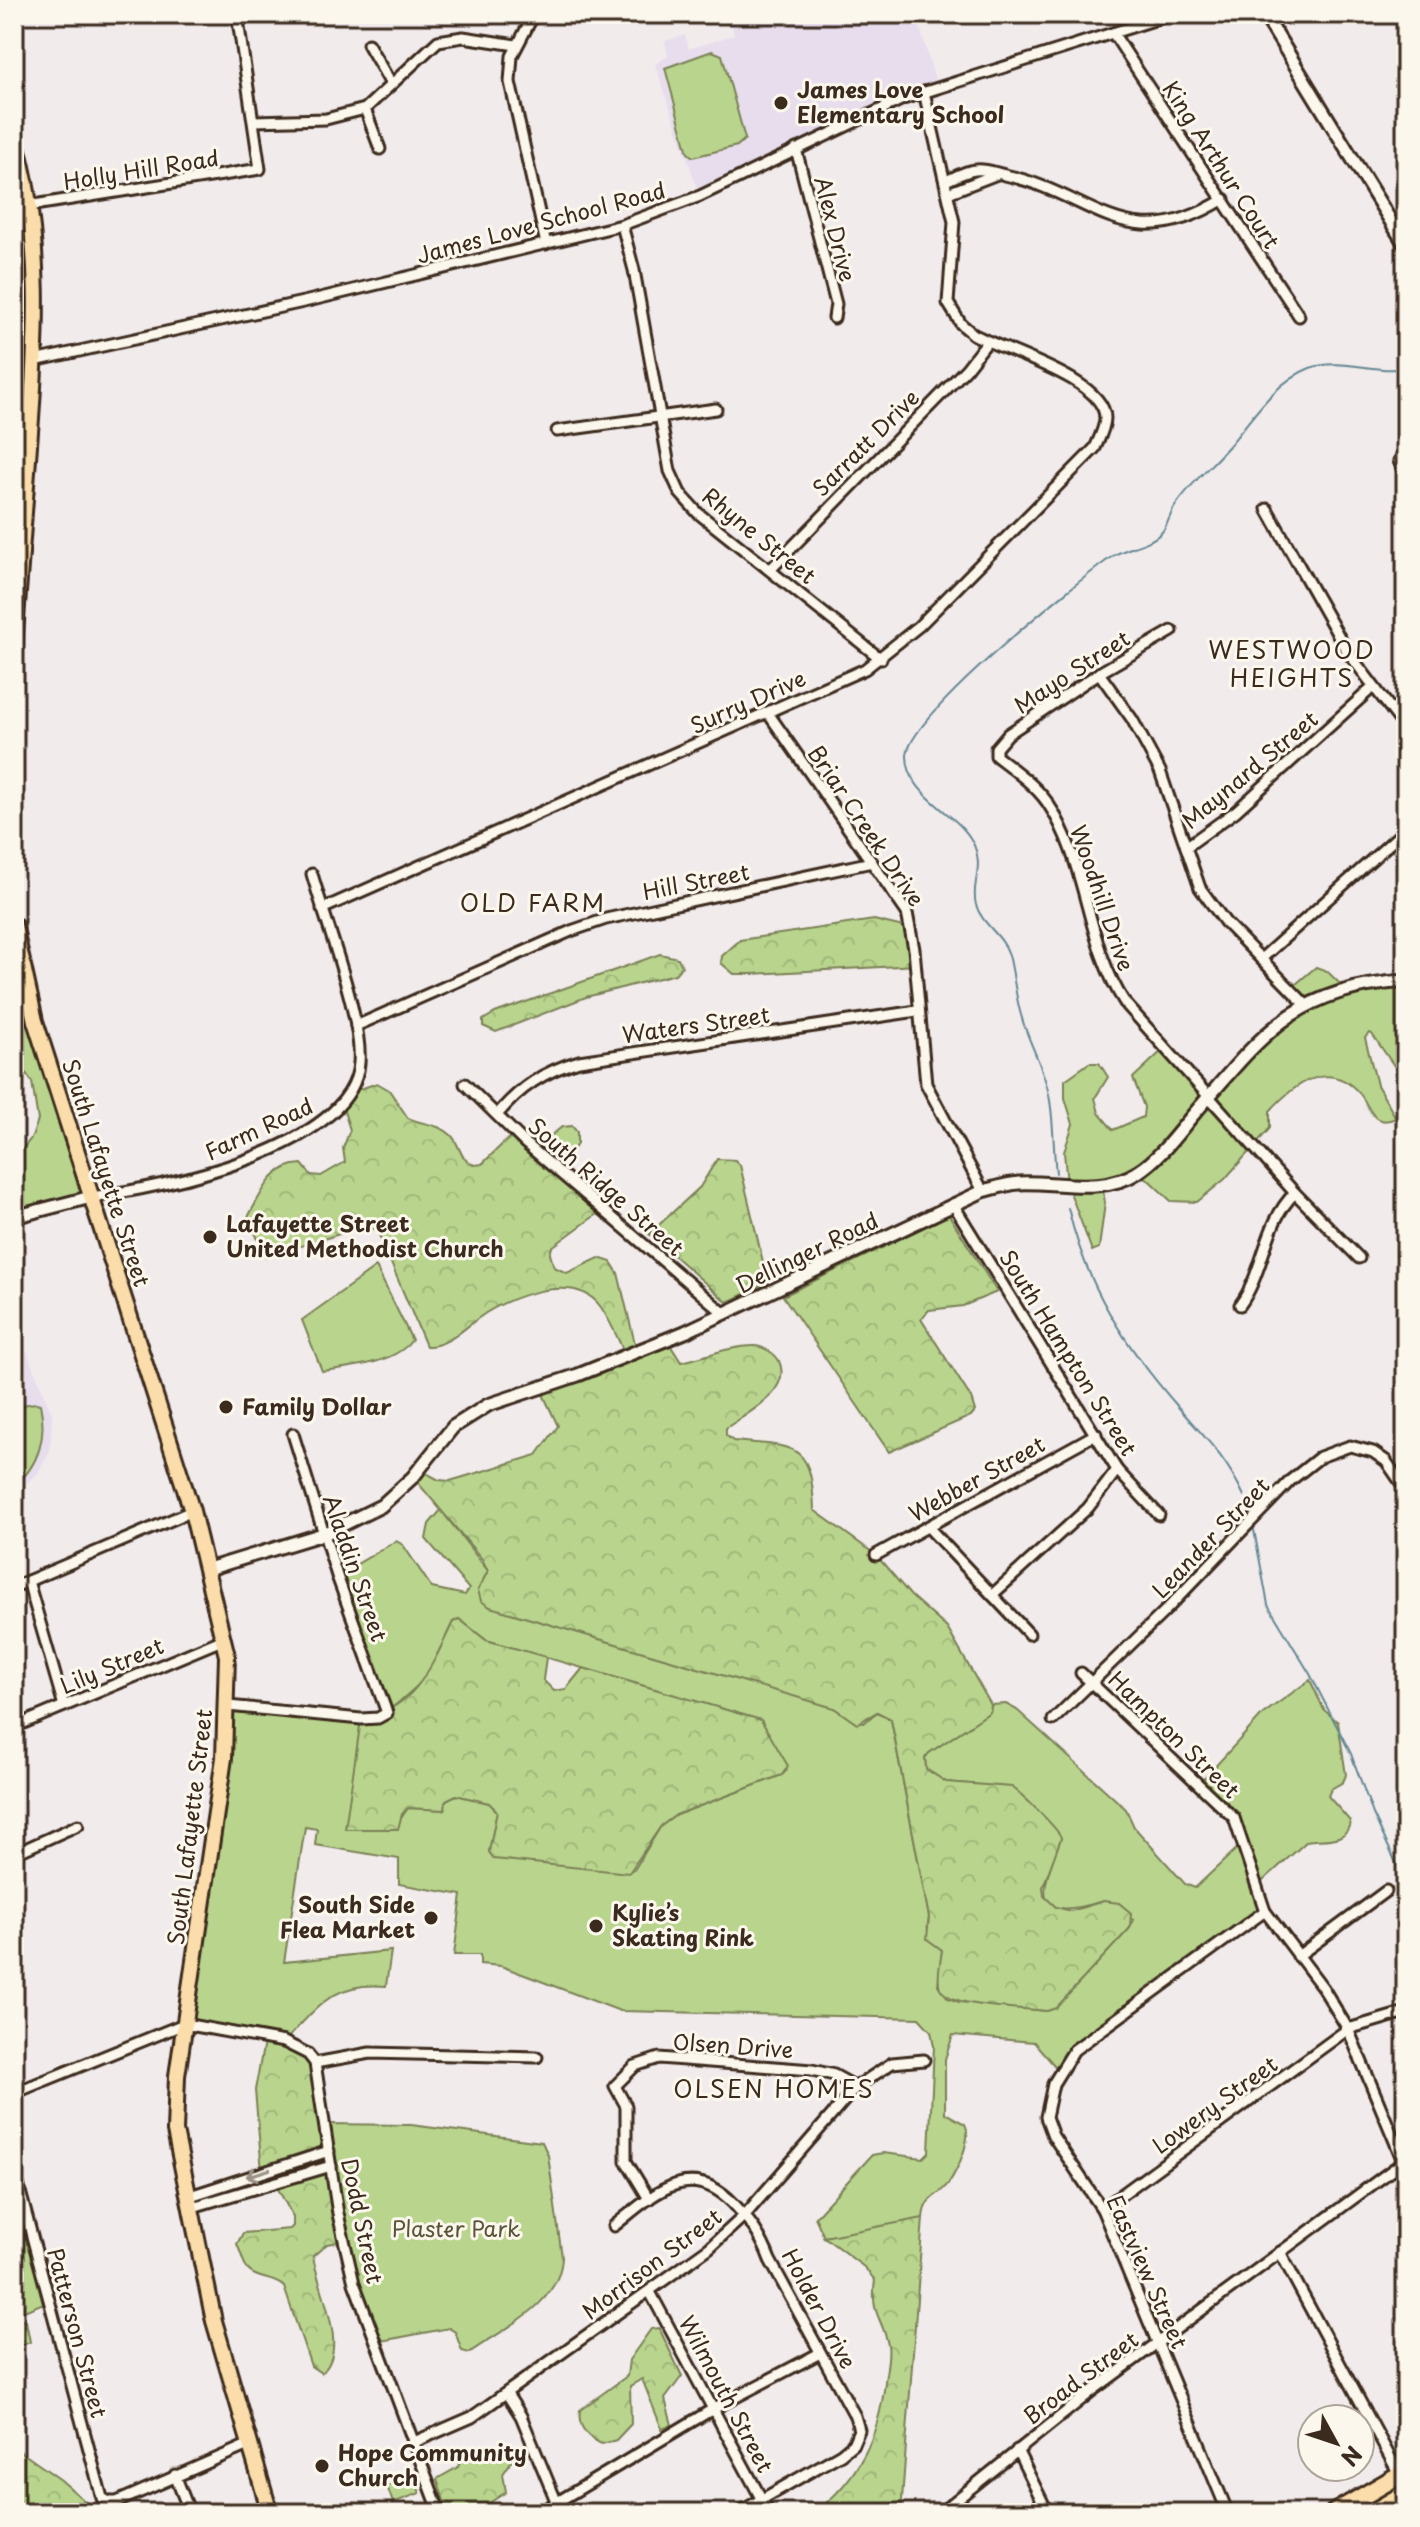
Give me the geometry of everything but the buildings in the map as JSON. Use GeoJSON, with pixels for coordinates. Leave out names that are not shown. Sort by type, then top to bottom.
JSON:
{"type":"FeatureCollection","features":[{"type":"Feature","properties":{"kind":"highway"},"geometry":{"type":"LineString","coordinates":[[1334,2513],[1403,2472]]}},
{"type":"Feature","properties":{"kind":"highway"},"geometry":{"type":"LineString","coordinates":[[1372,2513],[1406,2493]]}},
{"type":"Feature","properties":{"kind":"main road"},"geometry":{"type":"LineString","coordinates":[[14,136],[28,206],[36,274],[34,361],[14,646]]}},
{"type":"Feature","properties":{"kind":"main road","name":"South Lafayette Street"},"geometry":{"type":"LineString","coordinates":[[14,925],[35,1021],[192,1511],[224,1639],[228,1706],[224,1758],[176,2082],[175,2131],[188,2202],[248,2445],[269,2510]]}},
{"type":"Feature","properties":{"kind":"street"},"geometry":{"type":"LineString","coordinates":[[237,14],[254,121],[326,119],[365,109],[438,41],[463,37],[516,45]]}},
{"type":"Feature","properties":{"kind":"street"},"geometry":{"type":"LineString","coordinates":[[534,14],[516,45],[510,82],[546,244]]}},
{"type":"Feature","properties":{"kind":"street","name":"James Love School Road"},"geometry":{"type":"LineString","coordinates":[[34,361],[246,316],[622,225],[700,196],[924,92],[1173,14]]}},
{"type":"Feature","properties":{"kind":"street"},"geometry":{"type":"LineString","coordinates":[[1264,14],[1406,246]]}},
{"type":"Feature","properties":{"kind":"street","name":"King Arthur Court"},"geometry":{"type":"LineString","coordinates":[[1113,33],[1299,316]]}},
{"type":"Feature","properties":{"kind":"street"},"geometry":{"type":"LineString","coordinates":[[368,44],[391,84]]}},
{"type":"Feature","properties":{"kind":"street"},"geometry":{"type":"LineString","coordinates":[[924,92],[946,181],[955,243],[948,303],[961,324],[987,342]]}},
{"type":"Feature","properties":{"kind":"street"},"geometry":{"type":"LineString","coordinates":[[365,109],[380,149]]}},
{"type":"Feature","properties":{"kind":"street","name":"Holly Hill Road"},"geometry":{"type":"LineString","coordinates":[[28,206],[260,169],[254,121]]}},
{"type":"Feature","properties":{"kind":"street","name":"Alex Drive"},"geometry":{"type":"LineString","coordinates":[[796,149],[836,304],[834,318]]}},
{"type":"Feature","properties":{"kind":"street"},"geometry":{"type":"LineString","coordinates":[[946,181],[978,169],[1018,178],[1133,225],[1177,222],[1224,199]]}},
{"type":"Feature","properties":{"kind":"street"},"geometry":{"type":"LineString","coordinates":[[948,193],[997,174]]}},
{"type":"Feature","properties":{"kind":"street","name":"Rhyne Street"},"geometry":{"type":"LineString","coordinates":[[622,225],[634,270],[670,471],[680,493],[698,513],[881,659]]}},
{"type":"Feature","properties":{"kind":"street","name":"Surry Drive"},"geometry":{"type":"LineString","coordinates":[[322,909],[768,713],[881,659],[919,626],[1087,458],[1099,440],[1105,417],[1097,397],[1088,389],[987,342]]}},
{"type":"Feature","properties":{"kind":"street","name":"Sarratt Drive"},"geometry":{"type":"LineString","coordinates":[[770,570],[966,369],[987,342]]}},
{"type":"Feature","properties":{"kind":"street"},"geometry":{"type":"LineString","coordinates":[[557,431],[716,409]]}},
{"type":"Feature","properties":{"kind":"street"},"geometry":{"type":"LineString","coordinates":[[1406,453],[1399,461],[1406,478]]}},
{"type":"Feature","properties":{"kind":"street"},"geometry":{"type":"LineString","coordinates":[[1267,509],[1347,651],[1406,729]]}},
{"type":"Feature","properties":{"kind":"street","name":"Mayo Street"},"geometry":{"type":"LineString","coordinates":[[996,748],[1008,734],[1099,673],[1172,631]]}},
{"type":"Feature","properties":{"kind":"street"},"geometry":{"type":"LineString","coordinates":[[1099,673],[1149,749],[1200,888],[1225,922],[1305,1004]]}},
{"type":"Feature","properties":{"kind":"street","name":"Maynard Street"},"geometry":{"type":"LineString","coordinates":[[1186,847],[1236,811],[1372,688]]}},
{"type":"Feature","properties":{"kind":"street","name":"Briar Creek Drive"},"geometry":{"type":"LineString","coordinates":[[768,713],[907,913],[914,949],[917,1011],[926,1084],[983,1191]]}},
{"type":"Feature","properties":{"kind":"street","name":"Woodhill Drive"},"geometry":{"type":"LineString","coordinates":[[996,748],[996,756],[1048,804],[1066,841],[1111,981],[1125,1003],[1295,1193],[1359,1258]]}},
{"type":"Feature","properties":{"kind":"street"},"geometry":{"type":"LineString","coordinates":[[1261,959],[1406,829]]}},
{"type":"Feature","properties":{"kind":"street","name":"Hill Street"},"geometry":{"type":"LineString","coordinates":[[356,1026],[571,931],[606,919],[872,862]]}},
{"type":"Feature","properties":{"kind":"street","name":"Farm Road"},"geometry":{"type":"LineString","coordinates":[[91,1197],[187,1180],[315,1126],[330,1116],[351,1092],[359,1062],[356,1026],[312,874]]}},
{"type":"Feature","properties":{"kind":"street","name":"Dellinger Road"},"geometry":{"type":"LineString","coordinates":[[208,1569],[347,1525],[388,1500],[413,1477],[453,1427],[474,1412],[637,1352],[725,1314],[983,1191],[1016,1183],[1079,1185],[1123,1180],[1139,1171],[1164,1149],[1271,1029],[1305,1004],[1344,988],[1406,981]]}},
{"type":"Feature","properties":{"kind":"street","name":"Waters Street"},"geometry":{"type":"LineString","coordinates":[[497,1115],[520,1090],[553,1069],[579,1061],[917,1011]]}},
{"type":"Feature","properties":{"kind":"street","name":"South Ridge Street"},"geometry":{"type":"LineString","coordinates":[[465,1084],[725,1314]]}},
{"type":"Feature","properties":{"kind":"street"},"geometry":{"type":"LineString","coordinates":[[1240,1305],[1254,1282],[1281,1210],[1295,1193]]}},
{"type":"Feature","properties":{"kind":"street"},"geometry":{"type":"LineString","coordinates":[[14,1217],[91,1197]]}},
{"type":"Feature","properties":{"kind":"street","name":"South Hampton Street"},"geometry":{"type":"LineString","coordinates":[[953,1204],[1117,1470],[1159,1515]]}},
{"type":"Feature","properties":{"kind":"street","name":"Aladdin Street"},"geometry":{"type":"LineString","coordinates":[[228,1706],[361,1719],[378,1718],[387,1713],[324,1534],[293,1434]]}},
{"type":"Feature","properties":{"kind":"street","name":"Webber Street"},"geometry":{"type":"LineString","coordinates":[[876,1555],[1096,1434]]}},
{"type":"Feature","properties":{"kind":"street","name":"Leander Street"},"geometry":{"type":"LineString","coordinates":[[1053,1720],[1094,1683],[1291,1480],[1320,1457],[1350,1446],[1373,1452],[1386,1461],[1406,1490]]}},
{"type":"Feature","properties":{"kind":"street"},"geometry":{"type":"LineString","coordinates":[[992,1595],[1088,1508],[1117,1470]]}},
{"type":"Feature","properties":{"kind":"street"},"geometry":{"type":"LineString","coordinates":[[14,1587],[192,1511]]}},
{"type":"Feature","properties":{"kind":"street"},"geometry":{"type":"LineString","coordinates":[[928,1527],[1029,1634]]}},
{"type":"Feature","properties":{"kind":"street"},"geometry":{"type":"LineString","coordinates":[[28,1581],[64,1706]]}},
{"type":"Feature","properties":{"kind":"street","name":"Lily Street"},"geometry":{"type":"LineString","coordinates":[[14,1727],[224,1639]]}},
{"type":"Feature","properties":{"kind":"street","name":"Hampton Street"},"geometry":{"type":"LineString","coordinates":[[1081,1673],[1234,1818],[1265,1911],[1348,2029],[1404,2165]]}},
{"type":"Feature","properties":{"kind":"street"},"geometry":{"type":"LineString","coordinates":[[14,1854],[78,1825]]}},
{"type":"Feature","properties":{"kind":"street"},"geometry":{"type":"LineString","coordinates":[[1298,1956],[1386,1891]]}},
{"type":"Feature","properties":{"kind":"street","name":"Eastview Street"},"geometry":{"type":"LineString","coordinates":[[1228,2513],[1160,2341],[1102,2209],[1048,2127],[1049,2103],[1060,2072],[1074,2050],[1265,1911]]}},
{"type":"Feature","properties":{"kind":"street","name":"Lowery Street"},"geometry":{"type":"LineString","coordinates":[[1102,2209],[1348,2029],[1406,2012]]}},
{"type":"Feature","properties":{"kind":"street"},"geometry":{"type":"LineString","coordinates":[[14,2093],[184,2024],[284,2042],[308,2054],[315,2063],[370,2053],[537,2057]]}},
{"type":"Feature","properties":{"kind":"street","name":"Olsen Drive"},"geometry":{"type":"LineString","coordinates":[[649,2199],[626,2161],[626,2106],[615,2086],[627,2070],[659,2058],[823,2072],[856,2087]]}},
{"type":"Feature","properties":{"kind":"street","name":"Morrison Street"},"geometry":{"type":"LineString","coordinates":[[412,2443],[464,2421],[507,2394],[709,2248],[745,2215],[856,2087],[892,2063],[924,2060]]}},
{"type":"Feature","properties":{"kind":"street","name":"Dodd Street"},"geometry":{"type":"LineString","coordinates":[[315,2063],[354,2283],[440,2513]]}},
{"type":"Feature","properties":{"kind":"street"},"geometry":{"type":"LineString","coordinates":[[188,2202],[329,2151]]}},
{"type":"Feature","properties":{"kind":"street","name":"Broad Street"},"geometry":{"type":"LineString","coordinates":[[940,2513],[1160,2341],[1404,2165]]}},
{"type":"Feature","properties":{"kind":"street"},"geometry":{"type":"LineString","coordinates":[[188,2202],[331,2166]]}},
{"type":"Feature","properties":{"kind":"street","name":"Patterson Street"},"geometry":{"type":"LineString","coordinates":[[14,2169],[102,2498],[109,2502],[175,2475]]}},
{"type":"Feature","properties":{"kind":"street","name":"Holder Drive"},"geometry":{"type":"LineString","coordinates":[[614,2226],[672,2186],[695,2180],[716,2187],[745,2215],[763,2239],[770,2260],[855,2416],[857,2436],[841,2454],[738,2513]]}},
{"type":"Feature","properties":{"kind":"street"},"geometry":{"type":"LineString","coordinates":[[1280,2252],[1403,2472]]}},
{"type":"Feature","properties":{"kind":"street","name":"Wilmouth Street"},"geometry":{"type":"LineString","coordinates":[[650,2292],[769,2513]]}},
{"type":"Feature","properties":{"kind":"street"},"geometry":{"type":"LineString","coordinates":[[539,2513],[713,2409],[820,2353]]}},
{"type":"Feature","properties":{"kind":"street"},"geometry":{"type":"LineString","coordinates":[[507,2394],[521,2416],[561,2513]]}},
{"type":"Feature","properties":{"kind":"street"},"geometry":{"type":"LineString","coordinates":[[190,2513],[175,2475],[248,2445]]}},
{"type":"Feature","properties":{"kind":"street"},"geometry":{"type":"LineString","coordinates":[[1017,2450],[1048,2513]]}},
{"type":"Feature","properties":{"kind":"street"},"geometry":{"type":"LineString","coordinates":[[252,2513],[269,2510]]}},
{"type":"Feature","properties":{"kind":"shaded area","name":"James Love Elementary School"},"geometry":{"type":"Polygon","coordinates":[[[729,14],[916,14],[934,77],[941,86],[700,196],[655,64],[668,56],[665,41],[685,35],[689,49],[734,35],[729,14]]]}},
{"type":"Feature","properties":{"kind":"shaded area"},"geometry":{"type":"Polygon","coordinates":[[[14,1321],[52,1414],[50,1451],[38,1473],[14,1494],[14,1321]]]}},
{"type":"Feature","properties":{"kind":"green space"},"geometry":{"type":"Polygon","coordinates":[[[712,51],[722,55],[745,139],[737,146],[693,157],[688,153],[665,68],[712,51]]]}},
{"type":"Feature","properties":{"kind":"green space"},"geometry":{"type":"Polygon","coordinates":[[[874,920],[912,929],[917,965],[734,974],[721,963],[722,956],[740,940],[874,920]]]}},
{"type":"Feature","properties":{"kind":"green space"},"geometry":{"type":"Polygon","coordinates":[[[660,954],[678,958],[682,966],[675,974],[586,997],[496,1032],[483,1026],[483,1020],[495,1013],[660,954]]]}},
{"type":"Feature","properties":{"kind":"green space"},"geometry":{"type":"Polygon","coordinates":[[[1316,967],[1327,971],[1344,988],[1406,981],[1406,1083],[1372,1034],[1365,1038],[1377,1085],[1396,1118],[1377,1118],[1348,1083],[1324,1076],[1312,1079],[1290,1092],[1270,1111],[1270,1128],[1225,1179],[1197,1202],[1171,1201],[1139,1171],[1102,1184],[1105,1203],[1099,1248],[1092,1251],[1067,1184],[1064,1152],[1073,1124],[1065,1098],[1065,1080],[1089,1063],[1099,1063],[1108,1077],[1095,1098],[1099,1113],[1113,1130],[1143,1117],[1144,1107],[1133,1078],[1165,1048],[1208,1097],[1304,1004],[1290,989],[1316,967]]]}},
{"type":"Feature","properties":{"kind":"green space"},"geometry":{"type":"Polygon","coordinates":[[[35,1021],[91,1197],[14,1217],[14,1160],[32,1137],[38,1120],[32,1082],[18,1062],[20,1057],[14,1053],[14,1028],[35,1021]]]}},
{"type":"Feature","properties":{"kind":"green space"},"geometry":{"type":"Polygon","coordinates":[[[377,1083],[389,1090],[408,1118],[441,1128],[451,1135],[466,1160],[475,1165],[482,1164],[515,1132],[533,1149],[562,1127],[572,1126],[577,1132],[577,1144],[560,1171],[604,1209],[552,1247],[550,1254],[554,1267],[567,1273],[599,1258],[611,1262],[618,1273],[637,1352],[667,1340],[681,1362],[745,1346],[765,1349],[777,1358],[782,1372],[774,1392],[726,1428],[726,1435],[733,1441],[784,1447],[795,1451],[803,1459],[809,1470],[814,1510],[876,1555],[911,1596],[947,1628],[991,1705],[990,1712],[929,1753],[925,1758],[926,1769],[946,1782],[1012,1787],[1047,1820],[1061,1838],[1043,1887],[1044,1896],[1056,1907],[1071,1911],[1104,1901],[1119,1903],[1131,1913],[1130,1928],[1056,2008],[1047,2011],[972,2003],[946,1995],[940,1988],[942,1950],[927,1939],[929,1917],[891,1719],[877,1712],[857,1724],[834,1708],[490,1607],[481,1601],[478,1590],[488,1571],[482,1559],[413,1477],[419,1469],[439,1480],[450,1481],[537,1455],[558,1426],[540,1388],[626,1356],[600,1306],[589,1296],[574,1290],[558,1289],[507,1302],[441,1344],[426,1346],[377,1230],[365,1226],[266,1257],[248,1217],[263,1190],[282,1169],[302,1164],[311,1175],[321,1176],[345,1162],[343,1148],[350,1130],[342,1105],[351,1092],[377,1083]]]}},
{"type":"Feature","properties":{"kind":"green space"},"geometry":{"type":"Polygon","coordinates":[[[717,1159],[735,1160],[740,1165],[768,1283],[727,1302],[649,1234],[700,1187],[717,1159]]]}},
{"type":"Feature","properties":{"kind":"green space"},"geometry":{"type":"Polygon","coordinates":[[[949,1215],[997,1292],[963,1306],[929,1310],[921,1319],[971,1398],[975,1411],[971,1416],[889,1452],[783,1296],[949,1215]]]}},
{"type":"Feature","properties":{"kind":"green space"},"geometry":{"type":"Polygon","coordinates":[[[376,1267],[412,1340],[383,1359],[322,1371],[302,1320],[376,1267]]]}},
{"type":"Feature","properties":{"kind":"green space"},"geometry":{"type":"Polygon","coordinates":[[[40,1404],[42,1438],[30,1469],[14,1486],[14,1406],[40,1404]]]}},
{"type":"Feature","properties":{"kind":"green space"},"geometry":{"type":"Polygon","coordinates":[[[441,1510],[488,1571],[478,1590],[834,1708],[864,1723],[877,1712],[891,1720],[929,1917],[928,1933],[942,1950],[938,1985],[948,1998],[959,2002],[1047,2011],[1056,2008],[1130,1928],[1133,1920],[1103,1901],[1079,1907],[1051,1905],[1046,1898],[1045,1887],[1061,1838],[1046,1819],[1012,1788],[946,1782],[926,1769],[925,1758],[929,1753],[990,1712],[991,1705],[1006,1704],[1017,1710],[1126,1809],[1134,1827],[1185,1884],[1195,1888],[1244,1842],[1241,1831],[1200,1783],[1263,1714],[1310,1680],[1324,1710],[1338,1722],[1346,1775],[1328,1796],[1350,1821],[1348,1828],[1339,1837],[1307,1841],[1255,1888],[1265,1911],[1075,2050],[1060,2072],[1034,2042],[953,2035],[945,2059],[945,2113],[965,2124],[966,2146],[952,2178],[929,2202],[923,2218],[918,2222],[824,2237],[815,2217],[872,2155],[883,2153],[923,2158],[929,2152],[934,2046],[931,2031],[919,2018],[620,2011],[501,1966],[480,1964],[480,1955],[454,1955],[462,1895],[399,1884],[399,1859],[315,1845],[317,1829],[305,1827],[284,1962],[391,1951],[386,1986],[339,1992],[317,2008],[284,2042],[184,2024],[228,1706],[361,1719],[399,1821],[408,1808],[444,1810],[446,1800],[456,1795],[489,1803],[497,1811],[489,1852],[634,1870],[661,1826],[676,1815],[782,1775],[787,1770],[761,1720],[486,1640],[459,1619],[453,1622],[426,1678],[389,1711],[337,1576],[396,1541],[403,1545],[432,1588],[465,1595],[469,1589],[426,1539],[429,1524],[441,1510]]]}},
{"type":"Feature","properties":{"kind":"green space"},"geometry":{"type":"Polygon","coordinates":[[[459,1619],[486,1640],[546,1657],[543,1680],[554,1691],[566,1689],[583,1668],[761,1720],[788,1766],[782,1775],[676,1815],[661,1826],[629,1873],[494,1859],[489,1852],[497,1811],[489,1803],[456,1795],[446,1800],[445,1810],[408,1808],[402,1814],[398,1829],[345,1829],[361,1719],[380,1714],[408,1696],[429,1669],[453,1622],[459,1619]]]}},
{"type":"Feature","properties":{"kind":"green space"},"geometry":{"type":"Polygon","coordinates":[[[265,2037],[312,2058],[329,2151],[262,2172],[255,2090],[265,2037]]]}},
{"type":"Feature","properties":{"kind":"green space","name":"Plaster Park"},"geometry":{"type":"Polygon","coordinates":[[[324,2124],[411,2125],[542,2142],[548,2155],[562,2257],[552,2289],[528,2314],[469,2353],[462,2351],[455,2332],[449,2328],[376,2342],[354,2283],[324,2124]]]}},
{"type":"Feature","properties":{"kind":"green space"},"geometry":{"type":"Polygon","coordinates":[[[309,2162],[308,2168],[210,2196],[211,2192],[309,2162]]]}},
{"type":"Feature","properties":{"kind":"green space"},"geometry":{"type":"Polygon","coordinates":[[[331,2166],[344,2241],[327,2244],[313,2256],[333,2334],[329,2363],[321,2373],[311,2366],[284,2287],[248,2270],[237,2244],[243,2233],[290,2229],[293,2226],[293,2217],[275,2183],[331,2166]]]}},
{"type":"Feature","properties":{"kind":"green space"},"geometry":{"type":"Polygon","coordinates":[[[24,2206],[49,2301],[14,2315],[14,2209],[24,2206]]]}},
{"type":"Feature","properties":{"kind":"green space"},"geometry":{"type":"Polygon","coordinates":[[[923,2218],[901,2513],[814,2513],[855,2471],[872,2438],[882,2402],[889,2353],[886,2335],[875,2308],[875,2280],[864,2267],[824,2237],[923,2218]]]}},
{"type":"Feature","properties":{"kind":"green space"},"geometry":{"type":"Polygon","coordinates":[[[14,2317],[26,2321],[30,2342],[14,2349],[14,2317]]]}},
{"type":"Feature","properties":{"kind":"green space"},"geometry":{"type":"Polygon","coordinates":[[[659,2328],[682,2376],[665,2399],[672,2425],[662,2429],[642,2379],[630,2386],[631,2424],[616,2440],[602,2444],[597,2442],[582,2426],[580,2410],[627,2376],[629,2360],[651,2329],[659,2328]]]}},
{"type":"Feature","properties":{"kind":"green space"},"geometry":{"type":"Polygon","coordinates":[[[14,2447],[61,2480],[98,2513],[14,2513],[14,2447]]]}},
{"type":"Feature","properties":{"kind":"green space"},"geometry":{"type":"Polygon","coordinates":[[[475,2447],[512,2449],[517,2453],[503,2474],[506,2492],[474,2513],[448,2513],[437,2479],[458,2467],[463,2453],[475,2447]]]}},
{"type":"Feature","properties":{"kind":"green space"},"geometry":{"type":"Polygon","coordinates":[[[414,2477],[420,2493],[393,2503],[387,2486],[414,2477]]]}},
{"type":"Feature","properties":{"kind":"waterway"},"geometry":{"type":"LineString","coordinates":[[1056,1173],[1049,1095],[1021,1015],[1009,955],[976,905],[976,851],[965,830],[915,782],[907,756],[914,738],[962,683],[1065,593],[1113,556],[1162,532],[1174,508],[1188,490],[1285,382],[1322,365],[1406,368]]}},
{"type":"Feature","properties":{"kind":"waterway"},"geometry":{"type":"LineString","coordinates":[[1068,1208],[1086,1264],[1110,1315],[1142,1362],[1222,1459],[1244,1496]]}},
{"type":"Feature","properties":{"kind":"waterway"},"geometry":{"type":"LineString","coordinates":[[1254,1530],[1268,1605],[1310,1674],[1351,1754],[1373,1814],[1406,1884]]}},
{"type":"Feature","properties":{"kind":"place","name":"James Love Elementary School"},"geometry":{"type":"Point","coordinates":[781,103]}},
{"type":"Feature","properties":{"kind":"place","name":"Lafayette Street United Methodist Church"},"geometry":{"type":"Point","coordinates":[210,1237]}},
{"type":"Feature","properties":{"kind":"place","name":"Family Dollar"},"geometry":{"type":"Point","coordinates":[226,1407]}},
{"type":"Feature","properties":{"kind":"place","name":"South Side Flea Market"},"geometry":{"type":"Point","coordinates":[431,1918]}},
{"type":"Feature","properties":{"kind":"place","name":"Kylie’s Skating Rink"},"geometry":{"type":"Point","coordinates":[596,1926]}},
{"type":"Feature","properties":{"kind":"place","name":"Hope Community Church"},"geometry":{"type":"Point","coordinates":[322,2466]}},
{"type":"Feature","properties":{"kind":"district","name":"WESTWOOD HEIGHTS"},"geometry":{"type":"Point","coordinates":[1292,665]}},
{"type":"Feature","properties":{"kind":"district","name":"OLD FARM"},"geometry":{"type":"Point","coordinates":[533,904]}},
{"type":"Feature","properties":{"kind":"district","name":"OLSEN HOMES"},"geometry":{"type":"Point","coordinates":[774,2090]}}]}
